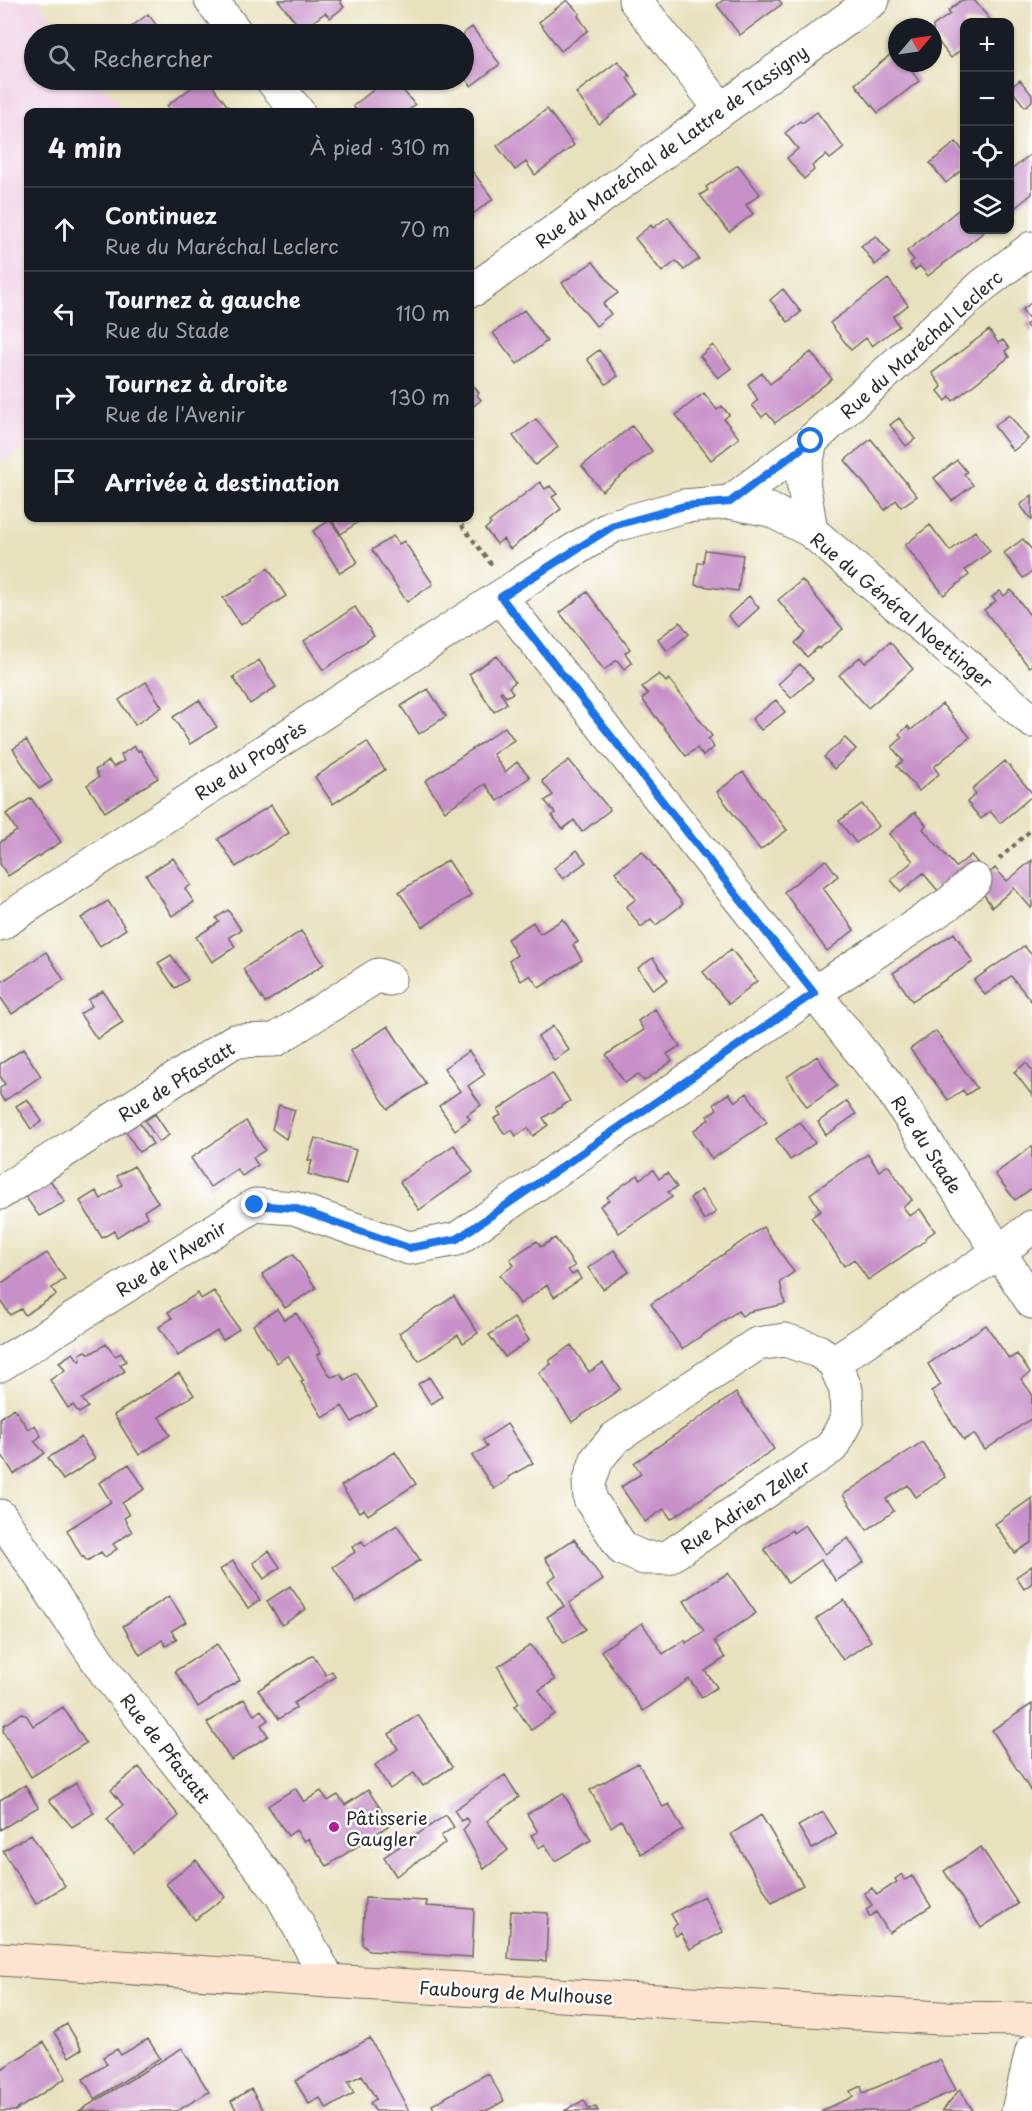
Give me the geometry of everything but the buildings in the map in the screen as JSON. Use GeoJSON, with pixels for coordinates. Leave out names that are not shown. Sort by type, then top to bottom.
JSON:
{"type":"FeatureCollection","features":[{"type":"Feature","properties":{"kind":"main road","name":"Faubourg de Mulhouse"},"geometry":{"type":"LineString","coordinates":[[0,1959],[329,1982],[940,2018],[1032,2019]]}},
{"type":"Feature","properties":{"kind":"street"},"geometry":{"type":"LineString","coordinates":[[211,0],[229,24]]}},
{"type":"Feature","properties":{"kind":"street"},"geometry":{"type":"LineString","coordinates":[[635,0],[721,108]]}},
{"type":"Feature","properties":{"kind":"street","name":"Rue du Maréchal de Lattre de Tassigny"},"geometry":{"type":"LineString","coordinates":[[474,289],[873,0]]}},
{"type":"Feature","properties":{"kind":"street"},"geometry":{"type":"LineString","coordinates":[[280,90],[295,108]]}},
{"type":"Feature","properties":{"kind":"street","name":"Rue du Maréchal Leclerc"},"geometry":{"type":"LineString","coordinates":[[730,502],[811,441],[982,286],[1032,248]]}},
{"type":"Feature","properties":{"kind":"street"},"geometry":{"type":"LineString","coordinates":[[811,441],[802,481],[811,531]]}},
{"type":"Feature","properties":{"kind":"street"},"geometry":{"type":"LineString","coordinates":[[501,597],[613,526],[684,506],[730,502]]}},
{"type":"Feature","properties":{"kind":"street","name":"Rue du Général Noettinger"},"geometry":{"type":"LineString","coordinates":[[730,502],[770,510],[811,531],[1032,721]]}},
{"type":"Feature","properties":{"kind":"street","name":"Rue du Progrès"},"geometry":{"type":"LineString","coordinates":[[0,924],[501,597]]}},
{"type":"Feature","properties":{"kind":"street","name":"Rue du Stade"},"geometry":{"type":"LineString","coordinates":[[501,597],[893,1092],[1032,1302]]}},
{"type":"Feature","properties":{"kind":"street"},"geometry":{"type":"LineString","coordinates":[[814,993],[951,902],[975,880]]}},
{"type":"Feature","properties":{"kind":"street","name":"Rue de Pfastatt"},"geometry":{"type":"LineString","coordinates":[[0,1193],[234,1041],[275,1040],[378,975],[388,979]]}},
{"type":"Feature","properties":{"kind":"street","name":"Rue de l'Avenir"},"geometry":{"type":"LineString","coordinates":[[0,1365],[255,1205],[294,1208],[409,1248],[457,1239],[814,993]]}},
{"type":"Feature","properties":{"kind":"street"},"geometry":{"type":"LineString","coordinates":[[834,1362],[999,1252],[1032,1227]]}},
{"type":"Feature","properties":{"kind":"street","name":"Rue Adrien Zeller"},"geometry":{"type":"LineString","coordinates":[[785,1340],[818,1351],[834,1362],[846,1390],[847,1419],[832,1447],[667,1558],[644,1558],[623,1549],[590,1499],[589,1483],[597,1459],[615,1438],[757,1344],[785,1340]]}},
{"type":"Feature","properties":{"kind":"street","name":"Rue de Pfastatt"},"geometry":{"type":"LineString","coordinates":[[0,1516],[106,1673],[282,1894],[329,1982]]}},
{"type":"Feature","properties":{"kind":"street"},"geometry":{"type":"LineString","coordinates":[[1018,2111],[1032,2050]]}},
{"type":"Feature","properties":{"kind":"path"},"geometry":{"type":"LineString","coordinates":[[459,522],[496,571],[501,597]]}},
{"type":"Feature","properties":{"kind":"path"},"geometry":{"type":"LineString","coordinates":[[975,880],[1032,829]]}},
{"type":"Feature","properties":{"kind":"shaded area"},"geometry":{"type":"Polygon","coordinates":[[[0,0],[38,0],[56,24],[24,24],[24,90],[107,90],[122,108],[24,108],[24,449],[0,465],[0,0]]]}},
{"type":"Feature","properties":{"kind":"place","name":"Pâtisserie Gaugler"},"geometry":{"type":"Point","coordinates":[334,1827]}},
{"type":"Feature","properties":{"kind":"route"},"geometry":{"type":"LineString","coordinates":[[255,1205],[294,1208],[409,1248],[457,1239],[814,993],[501,597],[613,526],[684,506],[730,502],[811,441]]}}]}
